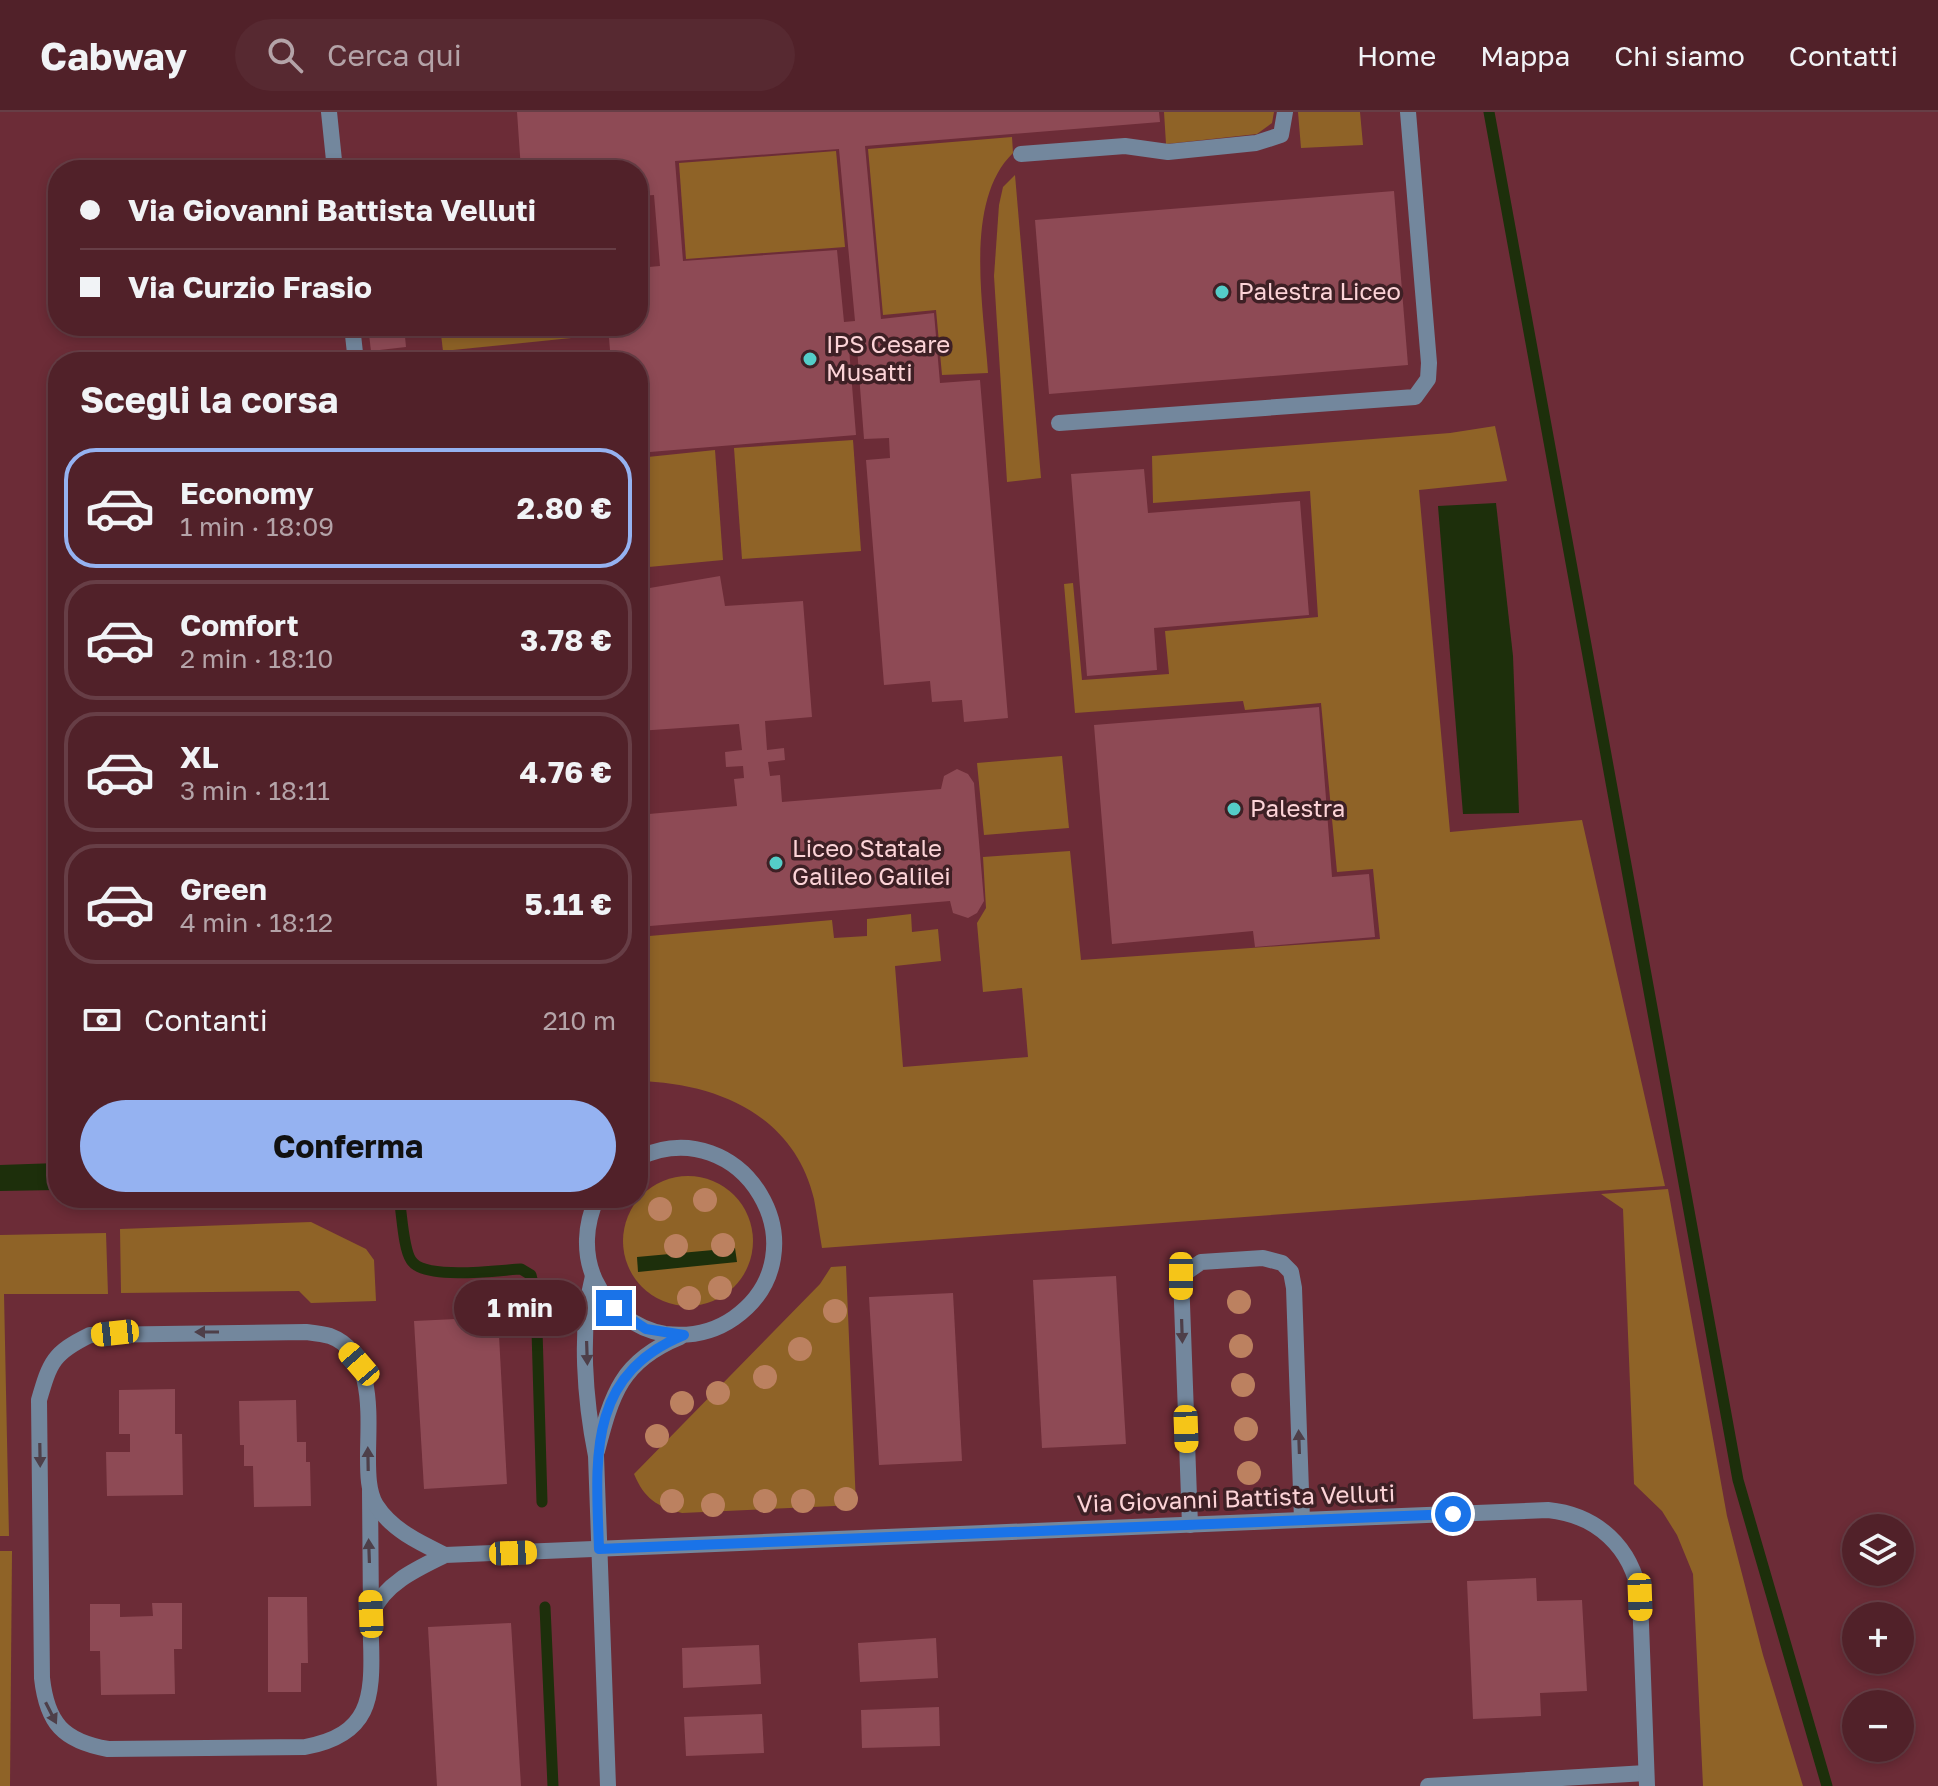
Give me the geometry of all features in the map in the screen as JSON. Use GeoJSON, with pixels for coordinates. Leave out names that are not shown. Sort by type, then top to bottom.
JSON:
{"type":"FeatureCollection","features":[{"type":"Feature","properties":{"kind":"street"},"geometry":{"type":"LineString","coordinates":[[329,112],[334,160]]}},
{"type":"Feature","properties":{"kind":"street"},"geometry":{"type":"LineString","coordinates":[[1021,154],[1125,146],[1168,152],[1256,143],[1281,135],[1285,112]]}},
{"type":"Feature","properties":{"kind":"street"},"geometry":{"type":"LineString","coordinates":[[1059,423],[1415,397],[1428,379],[1429,363],[1408,112]]}},
{"type":"Feature","properties":{"kind":"street"},"geometry":{"type":"LineString","coordinates":[[596,1456],[612,1396],[623,1378],[646,1354],[684,1335],[720,1326],[751,1303],[765,1282],[773,1257],[771,1219],[755,1185],[737,1167],[715,1154],[677,1147],[648,1155]]}},
{"type":"Feature","properties":{"kind":"street"},"geometry":{"type":"LineString","coordinates":[[594,1208],[587,1238],[593,1276],[606,1298],[624,1316],[659,1333],[684,1335]]}},
{"type":"Feature","properties":{"kind":"street"},"geometry":{"type":"LineString","coordinates":[[1190,1525],[1181,1276],[1201,1262],[1263,1258],[1282,1263],[1291,1272],[1294,1288],[1302,1520]]}},
{"type":"Feature","properties":{"kind":"street"},"geometry":{"type":"LineString","coordinates":[[593,1276],[585,1307],[589,1422],[596,1456],[608,1786]]}},
{"type":"Feature","properties":{"kind":"street"},"geometry":{"type":"LineString","coordinates":[[306,1332],[332,1337],[359,1364],[368,1392],[370,1488],[372,1688],[364,1712],[346,1733],[328,1743],[305,1747],[123,1749],[80,1744],[57,1726],[45,1702],[42,1678],[39,1400],[48,1369],[65,1347],[90,1335],[102,1334],[306,1332]]}},
{"type":"Feature","properties":{"kind":"street"},"geometry":{"type":"LineString","coordinates":[[370,1488],[376,1504],[392,1524],[414,1540],[445,1555]]}},
{"type":"Feature","properties":{"kind":"street","name":"Via Giovanni Battista Velluti"},"geometry":{"type":"LineString","coordinates":[[445,1555],[1548,1510],[1573,1514],[1606,1532],[1629,1561],[1638,1584],[1646,1780]]}},
{"type":"Feature","properties":{"kind":"street"},"geometry":{"type":"LineString","coordinates":[[371,1614],[396,1582],[445,1555]]}},
{"type":"Feature","properties":{"kind":"street"},"geometry":{"type":"LineString","coordinates":[[1428,1786],[1646,1780]]}},
{"type":"Feature","properties":{"kind":"shaded area"},"geometry":{"type":"Polygon","coordinates":[[[1164,112],[1274,112],[1272,123],[1257,134],[1166,144],[1164,112]]]}},
{"type":"Feature","properties":{"kind":"shaded area"},"geometry":{"type":"Polygon","coordinates":[[[1298,112],[1360,112],[1363,145],[1301,148],[1298,112]]]}},
{"type":"Feature","properties":{"kind":"shaded area"},"geometry":{"type":"Polygon","coordinates":[[[1012,137],[1013,153],[997,174],[987,199],[982,227],[981,288],[988,373],[942,375],[936,310],[883,315],[868,149],[1012,137]]]}},
{"type":"Feature","properties":{"kind":"shaded area"},"geometry":{"type":"Polygon","coordinates":[[[836,151],[845,247],[686,259],[679,163],[836,151]]]}},
{"type":"Feature","properties":{"kind":"shaded area"},"geometry":{"type":"Polygon","coordinates":[[[1015,175],[1041,478],[1007,482],[994,276],[999,205],[1003,187],[1015,175]]]}},
{"type":"Feature","properties":{"kind":"shaded area"},"geometry":{"type":"Polygon","coordinates":[[[441,336],[591,336],[443,351],[441,336]]]}},
{"type":"Feature","properties":{"kind":"shaded area"},"geometry":{"type":"Polygon","coordinates":[[[1495,426],[1507,481],[1419,490],[1450,832],[1582,820],[1665,1186],[822,1248],[814,1199],[804,1170],[789,1145],[770,1125],[748,1109],[723,1097],[696,1088],[648,1082],[648,936],[832,920],[834,938],[867,936],[867,919],[911,914],[912,932],[938,929],[941,961],[895,966],[903,1067],[1028,1057],[1022,988],[983,992],[977,923],[986,908],[983,857],[1070,851],[1081,960],[1380,939],[1373,869],[1337,872],[1321,703],[1245,710],[1243,701],[1075,713],[1064,584],[1073,583],[1082,680],[1169,674],[1165,631],[1318,617],[1310,491],[1153,503],[1152,456],[1450,433],[1495,426]]]}},
{"type":"Feature","properties":{"kind":"shaded area"},"geometry":{"type":"Polygon","coordinates":[[[853,440],[861,551],[742,559],[734,448],[853,440]]]}},
{"type":"Feature","properties":{"kind":"shaded area"},"geometry":{"type":"Polygon","coordinates":[[[715,450],[723,560],[648,567],[648,457],[715,450]]]}},
{"type":"Feature","properties":{"kind":"shaded area"},"geometry":{"type":"Polygon","coordinates":[[[1496,503],[1513,656],[1519,813],[1463,814],[1438,506],[1496,503]]]}},
{"type":"Feature","properties":{"kind":"shaded area"},"geometry":{"type":"Polygon","coordinates":[[[1062,756],[1069,828],[984,835],[977,763],[1062,756]]]}},
{"type":"Feature","properties":{"kind":"shaded area"},"geometry":{"type":"Polygon","coordinates":[[[48,1163],[48,1190],[0,1191],[0,1165],[48,1163]]]}},
{"type":"Feature","properties":{"kind":"shaded area"},"geometry":{"type":"Polygon","coordinates":[[[675,1177],[701,1177],[724,1187],[742,1205],[752,1228],[752,1254],[742,1277],[724,1295],[701,1305],[675,1305],[652,1295],[634,1277],[624,1254],[624,1228],[632,1208],[648,1208],[648,1190],[675,1177]]]}},
{"type":"Feature","properties":{"kind":"shaded area"},"geometry":{"type":"Polygon","coordinates":[[[1668,1189],[1727,1516],[1763,1655],[1803,1786],[1703,1786],[1693,1574],[1677,1535],[1662,1511],[1634,1484],[1623,1209],[1601,1194],[1668,1189]]]}},
{"type":"Feature","properties":{"kind":"shaded area"},"geometry":{"type":"Polygon","coordinates":[[[311,1222],[366,1249],[374,1260],[376,1301],[311,1303],[299,1291],[121,1293],[120,1229],[311,1222]]]}},
{"type":"Feature","properties":{"kind":"shaded area"},"geometry":{"type":"Polygon","coordinates":[[[106,1233],[108,1294],[4,1294],[9,1536],[0,1536],[0,1235],[106,1233]]]}},
{"type":"Feature","properties":{"kind":"shaded area"},"geometry":{"type":"Polygon","coordinates":[[[735,1248],[737,1262],[638,1272],[637,1257],[735,1248]]]}},
{"type":"Feature","properties":{"kind":"shaded area"},"geometry":{"type":"Polygon","coordinates":[[[846,1266],[856,1505],[682,1513],[652,1500],[634,1474],[820,1284],[831,1267],[846,1266]]]}},
{"type":"Feature","properties":{"kind":"shaded area"},"geometry":{"type":"Polygon","coordinates":[[[0,1551],[12,1551],[10,1786],[0,1786],[0,1551]]]}},
{"type":"Feature","properties":{"kind":"building"},"geometry":{"type":"Polygon","coordinates":[[[517,112],[1159,112],[1160,122],[865,146],[881,319],[934,313],[940,383],[980,380],[1008,718],[964,722],[962,700],[932,702],[930,681],[884,685],[866,460],[890,458],[889,438],[864,439],[857,348],[849,348],[856,435],[648,452],[648,352],[610,352],[609,336],[648,336],[648,267],[660,266],[654,195],[648,195],[648,160],[520,160],[517,112]],[[839,149],[675,161],[683,261],[837,250],[844,322],[855,321],[839,149]]]}},
{"type":"Feature","properties":{"kind":"building","name":"Palestra Liceo"},"geometry":{"type":"Polygon","coordinates":[[[1394,191],[1408,365],[1049,394],[1035,220],[1394,191]]]}},
{"type":"Feature","properties":{"kind":"building"},"geometry":{"type":"Polygon","coordinates":[[[369,336],[405,336],[406,347],[371,351],[369,336]]]}},
{"type":"Feature","properties":{"kind":"building"},"geometry":{"type":"Polygon","coordinates":[[[1144,469],[1148,513],[1300,501],[1309,615],[1154,628],[1157,670],[1087,676],[1071,474],[1144,469]]]}},
{"type":"Feature","properties":{"kind":"building"},"geometry":{"type":"Polygon","coordinates":[[[720,576],[725,606],[803,601],[812,717],[765,721],[767,750],[784,748],[785,760],[768,762],[770,776],[780,775],[782,802],[941,789],[944,776],[957,769],[968,774],[974,783],[984,901],[977,913],[968,918],[953,913],[950,901],[648,926],[648,814],[737,806],[734,779],[744,778],[743,766],[726,767],[725,752],[742,750],[739,724],[648,730],[648,588],[720,576]]]}},
{"type":"Feature","properties":{"kind":"building"},"geometry":{"type":"Polygon","coordinates":[[[1319,707],[1332,877],[1369,874],[1375,937],[1255,947],[1253,931],[1112,944],[1094,725],[1319,707]]]}},
{"type":"Feature","properties":{"kind":"building"},"geometry":{"type":"Polygon","coordinates":[[[1116,1276],[1126,1444],[1042,1448],[1033,1280],[1116,1276]]]}},
{"type":"Feature","properties":{"kind":"building"},"geometry":{"type":"Polygon","coordinates":[[[953,1293],[962,1461],[879,1465],[869,1297],[953,1293]]]}},
{"type":"Feature","properties":{"kind":"building"},"geometry":{"type":"Polygon","coordinates":[[[498,1317],[507,1484],[424,1489],[414,1321],[498,1317]]]}},
{"type":"Feature","properties":{"kind":"building"},"geometry":{"type":"Polygon","coordinates":[[[175,1389],[175,1434],[182,1434],[183,1495],[107,1496],[106,1452],[130,1452],[130,1434],[119,1434],[119,1390],[175,1389]]]}},
{"type":"Feature","properties":{"kind":"building"},"geometry":{"type":"Polygon","coordinates":[[[296,1400],[297,1442],[306,1442],[306,1462],[310,1462],[311,1506],[254,1507],[253,1466],[244,1466],[244,1445],[240,1445],[239,1401],[296,1400]]]}},
{"type":"Feature","properties":{"kind":"building"},"geometry":{"type":"Polygon","coordinates":[[[1536,1578],[1537,1601],[1582,1600],[1587,1691],[1540,1693],[1541,1716],[1473,1719],[1467,1581],[1536,1578]]]}},
{"type":"Feature","properties":{"kind":"building"},"geometry":{"type":"Polygon","coordinates":[[[268,1597],[307,1597],[308,1663],[301,1663],[301,1692],[268,1692],[268,1597]]]}},
{"type":"Feature","properties":{"kind":"building"},"geometry":{"type":"Polygon","coordinates":[[[152,1603],[182,1603],[182,1649],[174,1649],[175,1694],[101,1695],[100,1651],[90,1651],[90,1604],[120,1604],[120,1617],[153,1616],[152,1603]]]}},
{"type":"Feature","properties":{"kind":"building"},"geometry":{"type":"Polygon","coordinates":[[[511,1623],[521,1786],[437,1786],[428,1627],[511,1623]]]}},
{"type":"Feature","properties":{"kind":"building"},"geometry":{"type":"Polygon","coordinates":[[[936,1638],[938,1678],[860,1682],[858,1643],[936,1638]]]}},
{"type":"Feature","properties":{"kind":"building"},"geometry":{"type":"Polygon","coordinates":[[[759,1645],[761,1684],[683,1688],[682,1648],[759,1645]]]}},
{"type":"Feature","properties":{"kind":"building"},"geometry":{"type":"Polygon","coordinates":[[[939,1707],[940,1746],[862,1748],[861,1710],[939,1707]]]}},
{"type":"Feature","properties":{"kind":"building"},"geometry":{"type":"Polygon","coordinates":[[[762,1714],[764,1753],[686,1756],[684,1717],[762,1714]]]}},
{"type":"Feature","properties":{"kind":"waterway"},"geometry":{"type":"LineString","coordinates":[[1489,112],[1738,1480],[1827,1786]]}},
{"type":"Feature","properties":{"kind":"waterway"},"geometry":{"type":"LineString","coordinates":[[400,1208],[406,1247],[411,1260],[418,1266],[445,1272],[521,1269],[531,1275],[536,1296],[542,1502]]}},
{"type":"Feature","properties":{"kind":"waterway"},"geometry":{"type":"LineString","coordinates":[[545,1607],[553,1786]]}},
{"type":"Feature","properties":{"kind":"place","name":"Palestra Liceo"},"geometry":{"type":"Point","coordinates":[1222,292]}},
{"type":"Feature","properties":{"kind":"place","name":"IPS Cesare Musatti"},"geometry":{"type":"Point","coordinates":[810,359]}},
{"type":"Feature","properties":{"kind":"place","name":"Palestra"},"geometry":{"type":"Point","coordinates":[1234,809]}},
{"type":"Feature","properties":{"kind":"place","name":"Liceo Statale Galileo Galilei"},"geometry":{"type":"Point","coordinates":[776,863]}},
{"type":"Feature","properties":{"kind":"route"},"geometry":{"type":"LineString","coordinates":[[614,1308],[646,1329],[684,1335],[637,1361],[612,1396],[596,1456],[599,1549],[1453,1514]]}}]}
